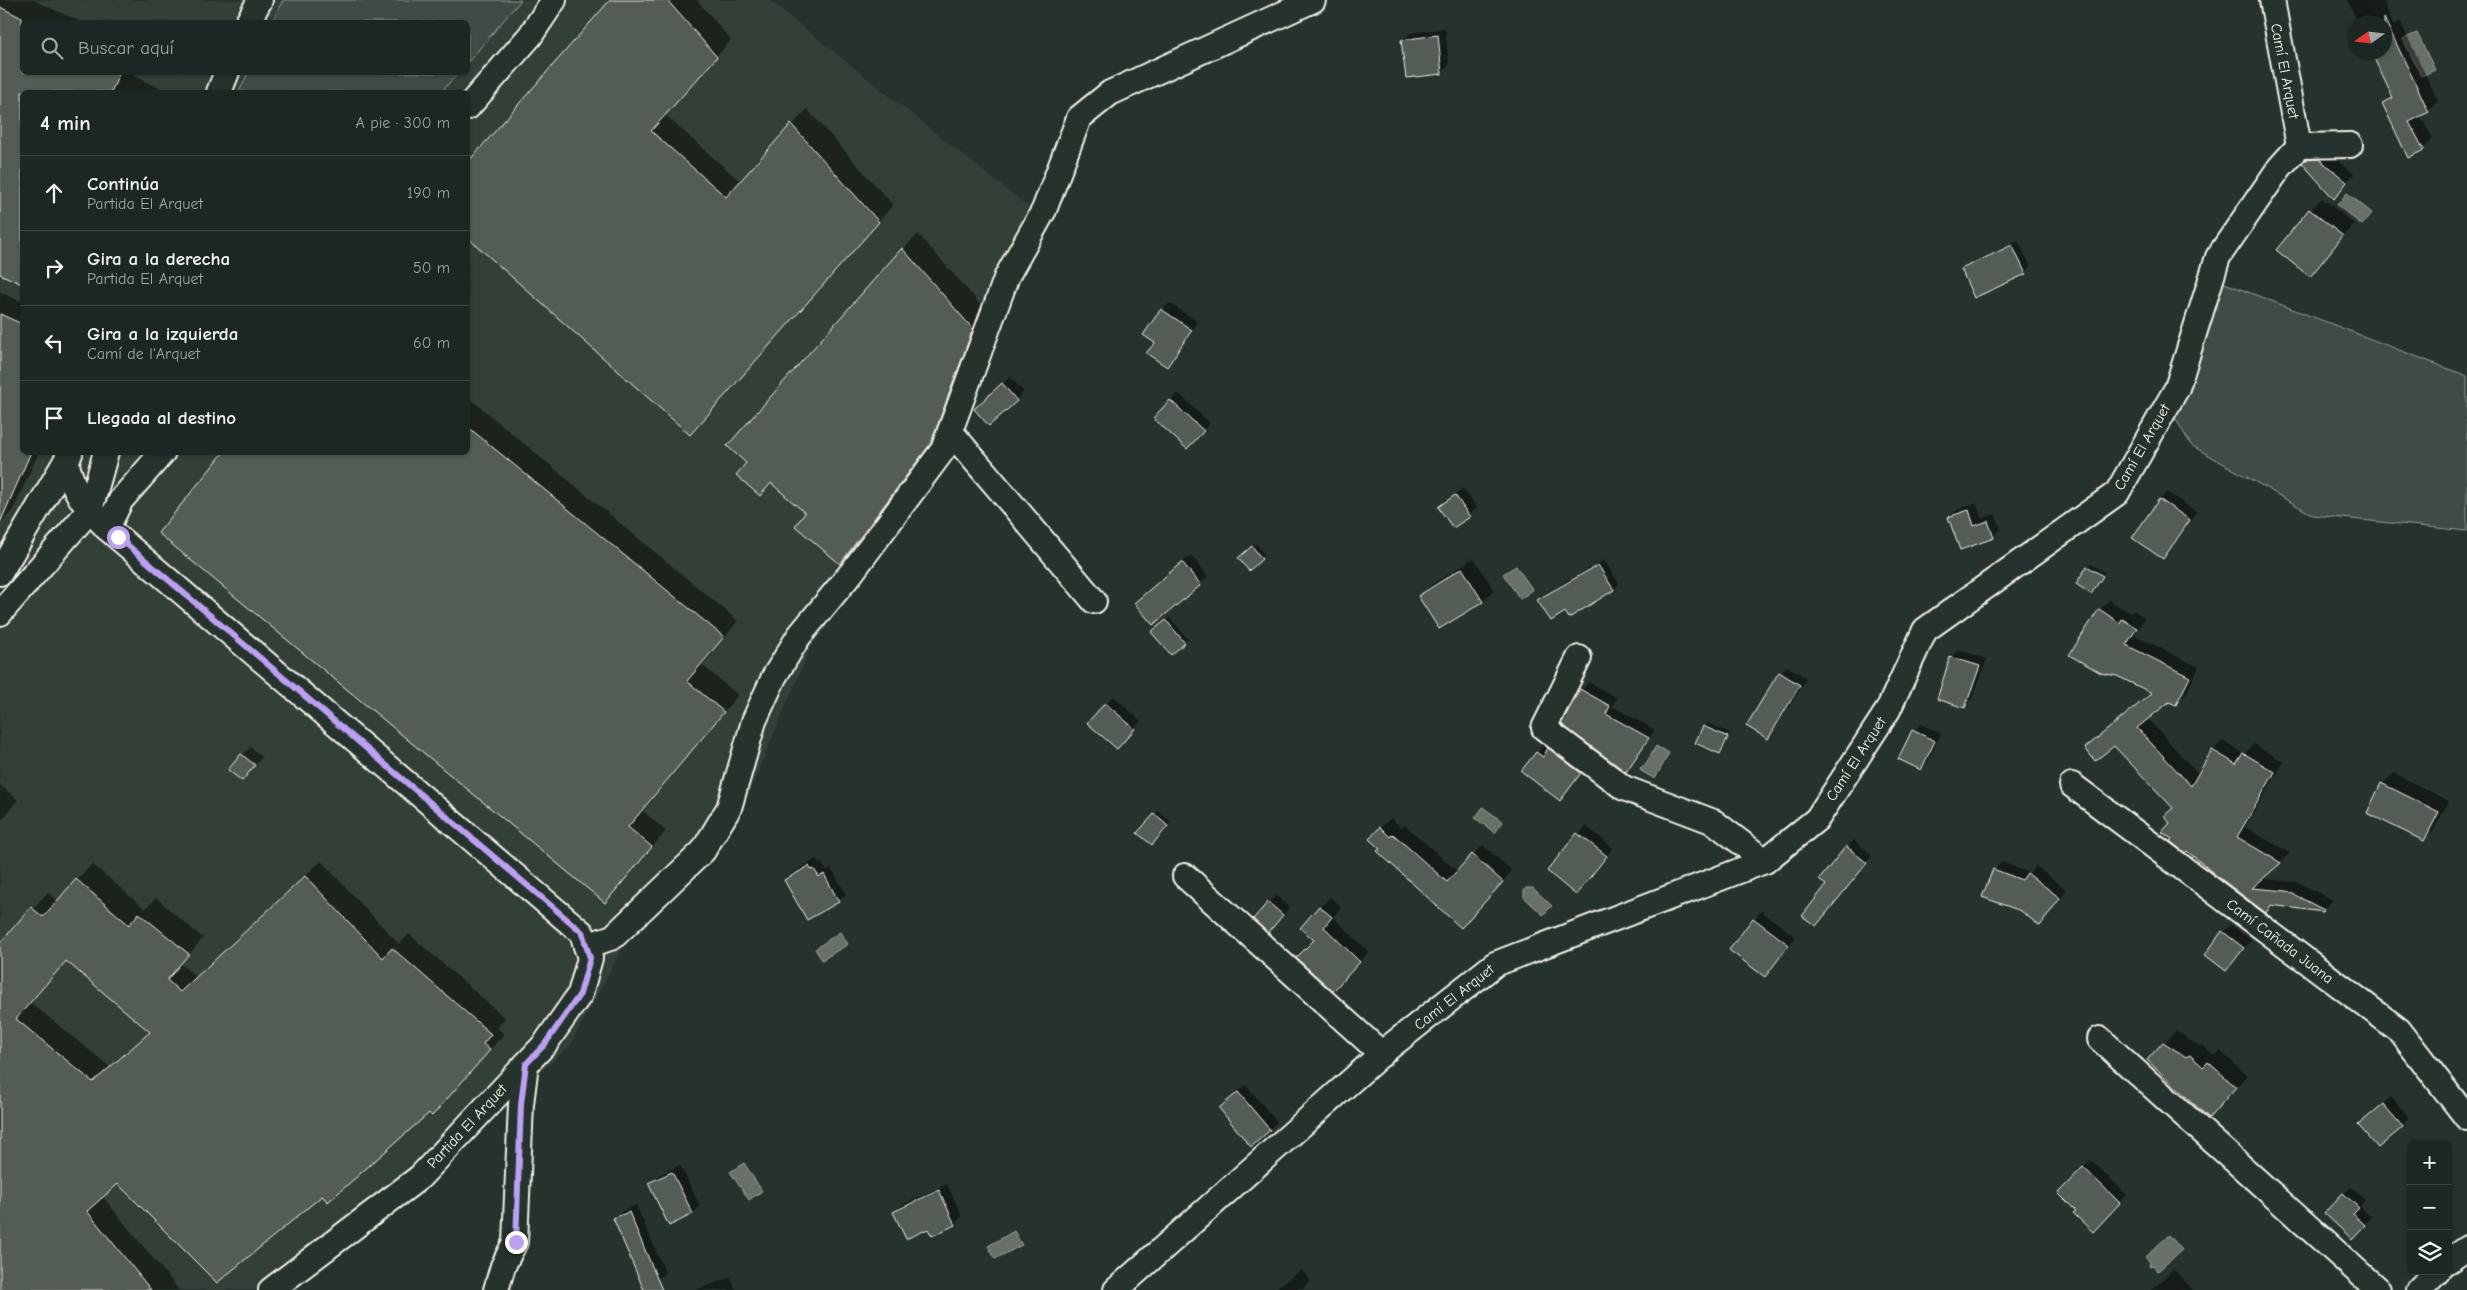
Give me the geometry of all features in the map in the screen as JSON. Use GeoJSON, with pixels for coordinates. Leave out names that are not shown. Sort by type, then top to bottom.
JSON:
{"type":"FeatureCollection","features":[{"type":"Feature","properties":{"kind":"street"},"geometry":{"type":"LineString","coordinates":[[249,20],[260,0]]}},
{"type":"Feature","properties":{"kind":"street"},"geometry":{"type":"LineString","coordinates":[[470,105],[530,36],[554,0]]}},
{"type":"Feature","properties":{"kind":"street"},"geometry":{"type":"LineString","coordinates":[[586,946],[614,937],[703,851],[729,808],[754,721],[774,677],[799,636],[852,572],[943,450],[1007,276],[1044,210],[1079,118],[1110,93],[1313,0]]}},
{"type":"Feature","properties":{"kind":"street","name":"Camí El Arquet"},"geometry":{"type":"LineString","coordinates":[[1116,1290],[1382,1054],[1495,964],[1765,861],[1817,819],[1888,710],[1925,630],[2117,493],[2177,388],[2218,257],[2280,167],[2299,146],[2272,0]]}},
{"type":"Feature","properties":{"kind":"street"},"geometry":{"type":"LineString","coordinates":[[221,90],[226,75]]}},
{"type":"Feature","properties":{"kind":"street"},"geometry":{"type":"LineString","coordinates":[[2299,146],[2350,145]]}},
{"type":"Feature","properties":{"kind":"street"},"geometry":{"type":"LineString","coordinates":[[950,431],[1094,601]]}},
{"type":"Feature","properties":{"kind":"street"},"geometry":{"type":"LineString","coordinates":[[0,613],[90,510],[105,455]]}},
{"type":"Feature","properties":{"kind":"street"},"geometry":{"type":"LineString","coordinates":[[107,528],[121,500],[160,455]]}},
{"type":"Feature","properties":{"kind":"street"},"geometry":{"type":"LineString","coordinates":[[0,573],[68,457]]}},
{"type":"Feature","properties":{"kind":"street","name":"Partida El Arquet"},"geometry":{"type":"LineString","coordinates":[[68,457],[72,486],[90,510],[107,528],[582,932],[590,958],[580,994],[545,1044],[420,1176],[271,1290]]}},
{"type":"Feature","properties":{"kind":"street"},"geometry":{"type":"LineString","coordinates":[[1579,658],[1544,728],[1624,788],[1714,822],[1765,861]]}},
{"type":"Feature","properties":{"kind":"street","name":"Camí Cañada Juana"},"geometry":{"type":"LineString","coordinates":[[2072,785],[2399,1030],[2467,1118]]}},
{"type":"Feature","properties":{"kind":"street"},"geometry":{"type":"LineString","coordinates":[[1185,876],[1382,1054]]}},
{"type":"Feature","properties":{"kind":"street"},"geometry":{"type":"LineString","coordinates":[[2100,1039],[2378,1290]]}},
{"type":"Feature","properties":{"kind":"street"},"geometry":{"type":"LineString","coordinates":[[496,1290],[503,1266],[516,1242],[521,1104],[526,1064]]}},
{"type":"Feature","properties":{"kind":"street"},"geometry":{"type":"LineString","coordinates":[[2452,1258],[2467,1248]]}},
{"type":"Feature","properties":{"kind":"street"},"geometry":{"type":"LineString","coordinates":[[2419,1290],[2434,1275]]}},
{"type":"Feature","properties":{"kind":"shaded area"},"geometry":{"type":"Polygon","coordinates":[[[0,0],[769,0],[1041,217],[947,469],[811,647],[738,818],[624,945],[570,1046],[290,1290],[0,1290],[0,0]]]}},
{"type":"Feature","properties":{"kind":"shaded area"},"geometry":{"type":"Polygon","coordinates":[[[283,0],[521,0],[470,60],[470,20],[273,20],[283,0]]]}},
{"type":"Feature","properties":{"kind":"shaded area"},"geometry":{"type":"Polygon","coordinates":[[[2417,33],[2435,70],[2421,76],[2403,39],[2417,33]]]}},
{"type":"Feature","properties":{"kind":"shaded area"},"geometry":{"type":"Polygon","coordinates":[[[247,75],[456,75],[443,90],[240,90],[247,75]]]}},
{"type":"Feature","properties":{"kind":"shaded area"},"geometry":{"type":"Polygon","coordinates":[[[2347,193],[2372,213],[2362,225],[2337,205],[2347,193]]]}},
{"type":"Feature","properties":{"kind":"shaded area"},"geometry":{"type":"Polygon","coordinates":[[[2222,282],[2467,376],[2467,531],[2313,515],[2191,445],[2174,416],[2222,282]]]}},
{"type":"Feature","properties":{"kind":"shaded area"},"geometry":{"type":"Polygon","coordinates":[[[1516,566],[1533,590],[1520,599],[1503,574],[1516,566]]]}},
{"type":"Feature","properties":{"kind":"shaded area"},"geometry":{"type":"Polygon","coordinates":[[[1656,746],[1669,753],[1655,779],[1641,771],[1640,768],[1646,764],[1656,746]]]}},
{"type":"Feature","properties":{"kind":"shaded area"},"geometry":{"type":"Polygon","coordinates":[[[1483,807],[1503,822],[1495,833],[1475,818],[1483,807]]]}},
{"type":"Feature","properties":{"kind":"shaded area"},"geometry":{"type":"Polygon","coordinates":[[[1526,888],[1533,888],[1552,906],[1543,915],[1524,897],[1526,888]]]}},
{"type":"Feature","properties":{"kind":"shaded area"},"geometry":{"type":"Polygon","coordinates":[[[840,932],[848,944],[822,960],[815,949],[840,932]]]}},
{"type":"Feature","properties":{"kind":"shaded area"},"geometry":{"type":"Polygon","coordinates":[[[744,1163],[762,1191],[749,1200],[730,1172],[744,1163]]]}},
{"type":"Feature","properties":{"kind":"shaded area"},"geometry":{"type":"Polygon","coordinates":[[[1014,1231],[1022,1245],[995,1259],[988,1246],[1014,1231]]]}},
{"type":"Feature","properties":{"kind":"shaded area"},"geometry":{"type":"Polygon","coordinates":[[[2169,1235],[2182,1250],[2158,1271],[2153,1265],[2149,1266],[2150,1262],[2145,1257],[2169,1235]]]}},
{"type":"Feature","properties":{"kind":"building"},"geometry":{"type":"Polygon","coordinates":[[[610,0],[667,0],[717,57],[651,131],[726,197],[791,124],[879,222],[690,435],[470,240],[470,160],[610,0]]]}},
{"type":"Feature","properties":{"kind":"building"},"geometry":{"type":"Polygon","coordinates":[[[0,7],[22,18],[20,20],[20,75],[119,75],[112,90],[20,90],[20,283],[0,274],[0,7]]]}},
{"type":"Feature","properties":{"kind":"building"},"geometry":{"type":"Polygon","coordinates":[[[1438,35],[1442,74],[1406,78],[1401,40],[1438,35]]]}},
{"type":"Feature","properties":{"kind":"building"},"geometry":{"type":"Polygon","coordinates":[[[2392,35],[2429,112],[2409,122],[2424,150],[2408,158],[2382,103],[2393,98],[2375,60],[2392,60],[2392,35]]]}},
{"type":"Feature","properties":{"kind":"building"},"geometry":{"type":"Polygon","coordinates":[[[2319,159],[2347,182],[2334,199],[2302,163],[2305,160],[2319,159]]]}},
{"type":"Feature","properties":{"kind":"building"},"geometry":{"type":"Polygon","coordinates":[[[2309,209],[2343,236],[2310,277],[2276,250],[2309,209]]]}},
{"type":"Feature","properties":{"kind":"building"},"geometry":{"type":"Polygon","coordinates":[[[2012,245],[2026,274],[1974,298],[1961,269],[2012,245]]]}},
{"type":"Feature","properties":{"kind":"building"},"geometry":{"type":"Polygon","coordinates":[[[902,248],[973,329],[931,443],[840,564],[795,526],[805,513],[771,483],[760,496],[736,475],[746,463],[727,446],[902,248]]]}},
{"type":"Feature","properties":{"kind":"building"},"geometry":{"type":"Polygon","coordinates":[[[1161,309],[1192,330],[1167,367],[1146,353],[1155,343],[1143,335],[1161,309]]]}},
{"type":"Feature","properties":{"kind":"building"},"geometry":{"type":"Polygon","coordinates":[[[0,314],[20,323],[20,455],[30,455],[0,523],[0,314]]]}},
{"type":"Feature","properties":{"kind":"building"},"geometry":{"type":"Polygon","coordinates":[[[1002,383],[1017,401],[989,426],[974,409],[1002,383]]]}},
{"type":"Feature","properties":{"kind":"building"},"geometry":{"type":"Polygon","coordinates":[[[1170,400],[1204,431],[1187,449],[1153,418],[1170,400]]]}},
{"type":"Feature","properties":{"kind":"building"},"geometry":{"type":"Polygon","coordinates":[[[470,429],[724,637],[687,681],[724,712],[628,827],[652,847],[605,903],[158,533],[222,455],[470,455],[470,429]]]}},
{"type":"Feature","properties":{"kind":"building"},"geometry":{"type":"Polygon","coordinates":[[[1455,495],[1470,517],[1453,528],[1438,507],[1455,495]]]}},
{"type":"Feature","properties":{"kind":"building"},"geometry":{"type":"Polygon","coordinates":[[[2159,499],[2190,520],[2163,559],[2132,538],[2159,499]]]}},
{"type":"Feature","properties":{"kind":"building"},"geometry":{"type":"Polygon","coordinates":[[[1969,510],[1974,526],[1988,521],[1994,538],[1960,550],[1948,517],[1969,510]]]}},
{"type":"Feature","properties":{"kind":"building"},"geometry":{"type":"Polygon","coordinates":[[[1252,546],[1262,559],[1249,571],[1238,558],[1252,546]]]}},
{"type":"Feature","properties":{"kind":"building"},"geometry":{"type":"Polygon","coordinates":[[[1182,562],[1201,585],[1153,625],[1134,603],[1182,562]]]}},
{"type":"Feature","properties":{"kind":"building"},"geometry":{"type":"Polygon","coordinates":[[[1598,565],[1614,590],[1569,618],[1565,612],[1551,621],[1537,600],[1598,565]]]}},
{"type":"Feature","properties":{"kind":"building"},"geometry":{"type":"Polygon","coordinates":[[[2087,566],[2103,576],[2091,594],[2076,584],[2087,566]]]}},
{"type":"Feature","properties":{"kind":"building"},"geometry":{"type":"Polygon","coordinates":[[[1462,568],[1483,602],[1439,629],[1418,596],[1462,568]]]}},
{"type":"Feature","properties":{"kind":"building"},"geometry":{"type":"Polygon","coordinates":[[[2099,609],[2120,623],[2122,619],[2137,628],[2126,645],[2190,677],[2176,705],[2169,702],[2137,728],[2191,786],[2212,750],[2236,764],[2243,753],[2275,772],[2237,837],[2281,863],[2252,888],[2287,891],[2324,910],[2323,912],[2271,905],[2266,913],[2187,851],[2185,853],[2170,841],[2172,839],[2162,832],[2170,823],[2164,816],[2173,808],[2114,746],[2095,761],[2085,748],[2152,693],[2117,676],[2101,673],[2069,655],[2099,609]]]}},
{"type":"Feature","properties":{"kind":"building"},"geometry":{"type":"Polygon","coordinates":[[[1166,620],[1185,643],[1171,655],[1151,632],[1166,620]]]}},
{"type":"Feature","properties":{"kind":"building"},"geometry":{"type":"Polygon","coordinates":[[[1950,657],[1980,666],[1965,708],[1937,699],[1950,657]]]}},
{"type":"Feature","properties":{"kind":"building"},"geometry":{"type":"Polygon","coordinates":[[[1779,672],[1800,685],[1768,739],[1746,726],[1779,672]]]}},
{"type":"Feature","properties":{"kind":"building"},"geometry":{"type":"Polygon","coordinates":[[[1580,689],[1610,706],[1606,714],[1649,738],[1626,772],[1561,724],[1580,689]]]}},
{"type":"Feature","properties":{"kind":"building"},"geometry":{"type":"Polygon","coordinates":[[[1105,703],[1135,729],[1117,749],[1087,723],[1105,703]]]}},
{"type":"Feature","properties":{"kind":"building"},"geometry":{"type":"Polygon","coordinates":[[[1703,726],[1728,737],[1720,754],[1695,743],[1703,726]]]}},
{"type":"Feature","properties":{"kind":"building"},"geometry":{"type":"Polygon","coordinates":[[[1912,730],[1935,741],[1921,770],[1898,759],[1912,730]]]}},
{"type":"Feature","properties":{"kind":"building"},"geometry":{"type":"Polygon","coordinates":[[[1548,748],[1581,773],[1560,801],[1521,771],[1536,752],[1543,757],[1548,748]]]}},
{"type":"Feature","properties":{"kind":"building"},"geometry":{"type":"Polygon","coordinates":[[[241,754],[255,765],[242,781],[228,770],[241,754]]]}},
{"type":"Feature","properties":{"kind":"building"},"geometry":{"type":"Polygon","coordinates":[[[2381,783],[2439,812],[2424,841],[2367,813],[2381,783]]]}},
{"type":"Feature","properties":{"kind":"building"},"geometry":{"type":"Polygon","coordinates":[[[1154,814],[1168,826],[1152,845],[1137,833],[1154,814]]]}},
{"type":"Feature","properties":{"kind":"building"},"geometry":{"type":"Polygon","coordinates":[[[1380,827],[1390,837],[1393,834],[1447,882],[1472,854],[1503,882],[1461,928],[1377,851],[1380,849],[1369,839],[1380,827]]]}},
{"type":"Feature","properties":{"kind":"building"},"geometry":{"type":"Polygon","coordinates":[[[1577,833],[1607,856],[1576,895],[1547,871],[1577,833]]]}},
{"type":"Feature","properties":{"kind":"building"},"geometry":{"type":"Polygon","coordinates":[[[1846,846],[1867,863],[1816,926],[1802,916],[1826,885],[1819,880],[1846,846]]]}},
{"type":"Feature","properties":{"kind":"building"},"geometry":{"type":"Polygon","coordinates":[[[809,866],[811,870],[814,869],[819,877],[824,874],[839,902],[807,920],[784,880],[809,866]]]}},
{"type":"Feature","properties":{"kind":"building"},"geometry":{"type":"Polygon","coordinates":[[[1993,869],[2022,880],[2027,873],[2060,898],[2040,926],[2021,911],[1982,897],[1993,869]]]}},
{"type":"Feature","properties":{"kind":"building"},"geometry":{"type":"Polygon","coordinates":[[[305,876],[383,958],[392,948],[491,1034],[483,1044],[490,1050],[432,1116],[429,1113],[328,1202],[322,1196],[217,1283],[118,1184],[87,1211],[151,1290],[0,1290],[0,943],[31,907],[43,917],[76,879],[129,925],[139,913],[189,954],[167,980],[180,992],[305,876]],[[66,961],[16,1019],[93,1082],[150,1032],[66,961]]]}},
{"type":"Feature","properties":{"kind":"building"},"geometry":{"type":"Polygon","coordinates":[[[1268,902],[1283,915],[1268,933],[1253,919],[1268,902]]]}},
{"type":"Feature","properties":{"kind":"building"},"geometry":{"type":"Polygon","coordinates":[[[1319,906],[1332,917],[1324,927],[1360,962],[1333,991],[1296,958],[1314,940],[1300,928],[1319,906]]]}},
{"type":"Feature","properties":{"kind":"building"},"geometry":{"type":"Polygon","coordinates":[[[1753,918],[1789,945],[1765,977],[1729,950],[1753,918]]]}},
{"type":"Feature","properties":{"kind":"building"},"geometry":{"type":"Polygon","coordinates":[[[2222,931],[2244,948],[2226,971],[2205,955],[2222,931]]]}},
{"type":"Feature","properties":{"kind":"building"},"geometry":{"type":"Polygon","coordinates":[[[2163,1042],[2186,1057],[2190,1055],[2203,1067],[2208,1062],[2236,1087],[2209,1118],[2147,1060],[2163,1042]]]}},
{"type":"Feature","properties":{"kind":"building"},"geometry":{"type":"Polygon","coordinates":[[[1238,1092],[1270,1130],[1251,1147],[1219,1108],[1238,1092]]]}},
{"type":"Feature","properties":{"kind":"building"},"geometry":{"type":"Polygon","coordinates":[[[2383,1104],[2403,1127],[2378,1148],[2358,1125],[2383,1104]]]}},
{"type":"Feature","properties":{"kind":"building"},"geometry":{"type":"Polygon","coordinates":[[[2083,1167],[2120,1203],[2093,1232],[2073,1213],[2076,1211],[2058,1193],[2083,1167]]]}},
{"type":"Feature","properties":{"kind":"building"},"geometry":{"type":"Polygon","coordinates":[[[672,1172],[693,1214],[669,1226],[648,1183],[672,1172]]]}},
{"type":"Feature","properties":{"kind":"building"},"geometry":{"type":"Polygon","coordinates":[[[939,1190],[955,1225],[932,1236],[928,1229],[906,1239],[893,1212],[939,1190]]]}},
{"type":"Feature","properties":{"kind":"building"},"geometry":{"type":"Polygon","coordinates":[[[2343,1193],[2359,1208],[2353,1214],[2365,1225],[2352,1239],[2324,1213],[2343,1193]]]}},
{"type":"Feature","properties":{"kind":"building"},"geometry":{"type":"Polygon","coordinates":[[[629,1212],[662,1290],[644,1290],[613,1218],[629,1212]]]}},
{"type":"Feature","properties":{"kind":"route"},"geometry":{"type":"LineString","coordinates":[[118,537],[582,932],[590,958],[580,994],[545,1044],[526,1064],[521,1104],[516,1242]]}}]}
